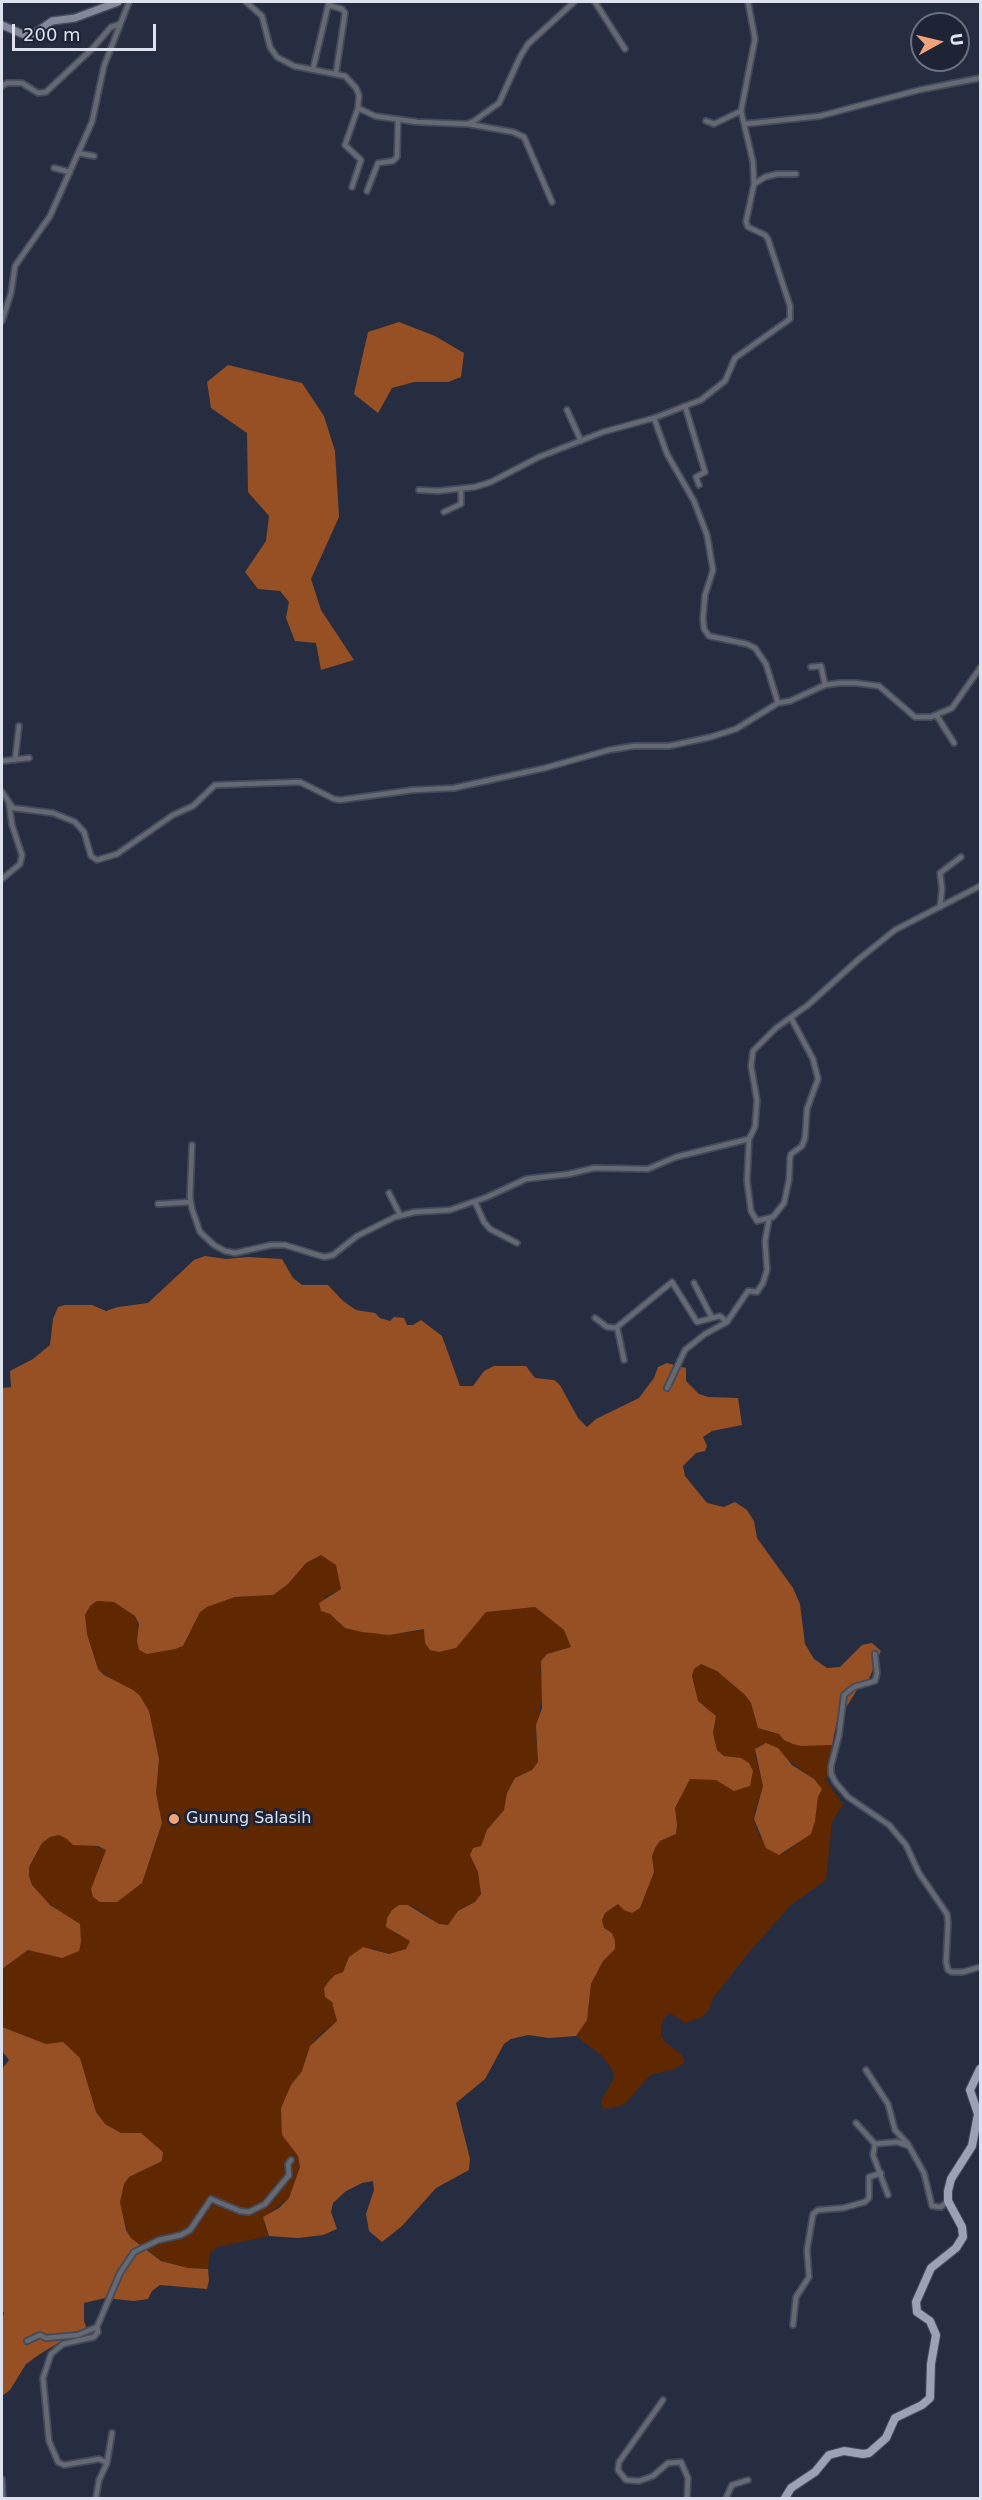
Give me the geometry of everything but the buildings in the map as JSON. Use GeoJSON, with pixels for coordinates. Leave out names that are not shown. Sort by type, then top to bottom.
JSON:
{"type":"FeatureCollection","features":[{"type":"Feature","properties":{"kind":"main road"},"geometry":{"type":"LineString","coordinates":[[785,2499],[791,2488],[815,2472],[829,2455],[844,2451],[869,2453],[886,2438],[895,2418],[930,2398],[931,2364],[936,2335],[933,2325],[917,2312],[915,2305],[931,2268],[956,2248],[963,2237],[962,2227],[948,2201],[951,2179],[972,2146],[979,2121],[978,2109],[970,2090],[981,2069]]}},
{"type":"Feature","properties":{"kind":"street"},"geometry":{"type":"LineString","coordinates":[[2,25],[29,37],[52,21],[75,18],[118,2]]}},
{"type":"Feature","properties":{"kind":"street"},"geometry":{"type":"LineString","coordinates":[[2,321],[11,294],[15,266],[50,216],[92,122],[104,66],[129,2]]}},
{"type":"Feature","properties":{"kind":"street"},"geometry":{"type":"LineString","coordinates":[[246,2],[262,16],[270,47],[277,57],[294,66],[336,74],[349,79],[356,88],[359,95],[358,108],[345,145],[361,159],[352,187]]}},
{"type":"Feature","properties":{"kind":"street"},"geometry":{"type":"LineString","coordinates":[[564,2],[567,7]]}},
{"type":"Feature","properties":{"kind":"street"},"geometry":{"type":"LineString","coordinates":[[466,124],[483,116],[498,104],[524,50],[574,2]]}},
{"type":"Feature","properties":{"kind":"street"},"geometry":{"type":"LineString","coordinates":[[595,2],[625,49]]}},
{"type":"Feature","properties":{"kind":"street"},"geometry":{"type":"LineString","coordinates":[[419,490],[461,490],[491,482],[539,457],[603,432],[654,418],[701,400],[715,390],[729,375],[735,357],[788,321],[792,315],[768,240],[765,235],[746,223],[754,184],[753,162],[741,111],[755,39],[748,2]]}},
{"type":"Feature","properties":{"kind":"street"},"geometry":{"type":"LineString","coordinates":[[313,69],[328,3],[342,9],[345,13],[336,74]]}},
{"type":"Feature","properties":{"kind":"street"},"geometry":{"type":"LineString","coordinates":[[2,86],[7,83],[22,83],[38,93],[46,92],[92,49],[111,27],[120,24]]}},
{"type":"Feature","properties":{"kind":"street"},"geometry":{"type":"LineString","coordinates":[[745,124],[820,116],[919,90],[981,78]]}},
{"type":"Feature","properties":{"kind":"street"},"geometry":{"type":"LineString","coordinates":[[358,108],[375,116],[466,124],[524,136],[552,202]]}},
{"type":"Feature","properties":{"kind":"street"},"geometry":{"type":"LineString","coordinates":[[706,121],[714,124],[741,111]]}},
{"type":"Feature","properties":{"kind":"street"},"geometry":{"type":"LineString","coordinates":[[367,191],[378,163],[393,161],[397,157],[398,119]]}},
{"type":"Feature","properties":{"kind":"street"},"geometry":{"type":"LineString","coordinates":[[78,153],[94,156]]}},
{"type":"Feature","properties":{"kind":"street"},"geometry":{"type":"LineString","coordinates":[[54,168],[70,172]]}},
{"type":"Feature","properties":{"kind":"street"},"geometry":{"type":"LineString","coordinates":[[754,184],[765,177],[777,174],[796,174]]}},
{"type":"Feature","properties":{"kind":"street"},"geometry":{"type":"LineString","coordinates":[[685,406],[705,472],[696,477],[699,484]]}},
{"type":"Feature","properties":{"kind":"street"},"geometry":{"type":"LineString","coordinates":[[567,410],[581,441]]}},
{"type":"Feature","properties":{"kind":"street"},"geometry":{"type":"LineString","coordinates":[[654,418],[667,454],[694,501],[707,535],[713,570],[705,595],[704,629],[709,636],[747,644],[755,648],[766,664],[778,703]]}},
{"type":"Feature","properties":{"kind":"street"},"geometry":{"type":"LineString","coordinates":[[444,512],[461,504],[461,490]]}},
{"type":"Feature","properties":{"kind":"street"},"geometry":{"type":"LineString","coordinates":[[811,667],[821,666],[825,686]]}},
{"type":"Feature","properties":{"kind":"street"},"geometry":{"type":"LineString","coordinates":[[9,804],[16,809],[48,812],[75,822],[84,832],[91,856],[98,860],[117,854],[173,814],[189,809],[215,785],[300,782],[340,800],[413,790],[454,788],[545,768],[609,750],[634,746],[669,746],[711,737],[736,729],[778,703],[840,683],[873,684],[888,693],[915,717],[926,718],[948,711],[981,668]]}},
{"type":"Feature","properties":{"kind":"street"},"geometry":{"type":"LineString","coordinates":[[937,716],[954,743]]}},
{"type":"Feature","properties":{"kind":"street"},"geometry":{"type":"LineString","coordinates":[[15,760],[20,726]]}},
{"type":"Feature","properties":{"kind":"street"},"geometry":{"type":"LineString","coordinates":[[2,761],[29,758]]}},
{"type":"Feature","properties":{"kind":"street"},"geometry":{"type":"LineString","coordinates":[[2,792],[9,804],[12,825],[22,855],[20,864],[2,879]]}},
{"type":"Feature","properties":{"kind":"street"},"geometry":{"type":"LineString","coordinates":[[940,907],[942,889],[940,873],[961,857]]}},
{"type":"Feature","properties":{"kind":"street"},"geometry":{"type":"LineString","coordinates":[[791,1018],[813,1059],[818,1078],[807,1109],[805,1138],[802,1146],[790,1158],[786,1199],[778,1213],[769,1219],[756,1221],[751,1211],[747,1181],[749,1139],[755,1127],[758,1100],[751,1055],[763,1039],[896,930],[981,886]]}},
{"type":"Feature","properties":{"kind":"street"},"geometry":{"type":"LineString","coordinates":[[192,1145],[190,1203],[197,1227],[220,1249],[235,1253],[271,1245],[285,1245],[319,1257],[330,1257],[357,1236],[400,1215],[450,1210],[475,1202],[526,1179],[557,1176],[594,1168],[652,1168],[676,1157],[749,1139]]}},
{"type":"Feature","properties":{"kind":"street"},"geometry":{"type":"LineString","coordinates":[[389,1193],[400,1215]]}},
{"type":"Feature","properties":{"kind":"street"},"geometry":{"type":"LineString","coordinates":[[475,1202],[484,1222],[490,1229],[517,1243]]}},
{"type":"Feature","properties":{"kind":"street"},"geometry":{"type":"LineString","coordinates":[[158,1204],[190,1203]]}},
{"type":"Feature","properties":{"kind":"street"},"geometry":{"type":"LineString","coordinates":[[667,1388],[685,1350],[705,1334],[727,1322],[748,1291],[757,1293],[767,1270],[766,1232],[769,1219]]}},
{"type":"Feature","properties":{"kind":"street"},"geometry":{"type":"LineString","coordinates":[[595,1318],[608,1328],[617,1328],[672,1282],[697,1322],[720,1316],[727,1322]]}},
{"type":"Feature","properties":{"kind":"street"},"geometry":{"type":"LineString","coordinates":[[694,1284],[712,1318]]}},
{"type":"Feature","properties":{"kind":"street"},"geometry":{"type":"LineString","coordinates":[[617,1328],[624,1360]]}},
{"type":"Feature","properties":{"kind":"street"},"geometry":{"type":"LineString","coordinates":[[875,1654],[878,1673],[875,1681],[854,1687],[844,1695],[839,1734],[831,1766],[832,1776],[848,1797],[889,1825],[906,1845],[920,1873],[947,1914],[946,1962],[948,1970],[963,1972],[981,1966]]}},
{"type":"Feature","properties":{"kind":"street"},"geometry":{"type":"LineString","coordinates":[[866,2070],[888,2104],[895,2130],[909,2146],[924,2173],[932,2206],[941,2207],[948,2201]]}},
{"type":"Feature","properties":{"kind":"street"},"geometry":{"type":"LineString","coordinates":[[856,2123],[875,2144]]}},
{"type":"Feature","properties":{"kind":"street"},"geometry":{"type":"LineString","coordinates":[[875,2144],[897,2142],[909,2146]]}},
{"type":"Feature","properties":{"kind":"street"},"geometry":{"type":"LineString","coordinates":[[875,2144],[873,2154],[888,2195]]}},
{"type":"Feature","properties":{"kind":"street"},"geometry":{"type":"LineString","coordinates":[[27,2341],[40,2335],[46,2338],[78,2335],[96,2327],[114,2291],[120,2273],[135,2252],[159,2240],[181,2235],[190,2230],[201,2217],[207,2202],[211,2199],[240,2211],[249,2212],[265,2204],[289,2175],[288,2164],[291,2160]]}},
{"type":"Feature","properties":{"kind":"street"},"geometry":{"type":"LineString","coordinates":[[793,2325],[796,2297],[809,2277],[807,2250],[813,2214],[818,2210],[843,2208],[865,2202],[868,2198],[869,2177],[881,2173]]}},
{"type":"Feature","properties":{"kind":"street"},"geometry":{"type":"LineString","coordinates":[[96,2327],[98,2332],[94,2337],[63,2344],[51,2354],[43,2378],[49,2441],[58,2462],[64,2465],[99,2459],[107,2463]]}},
{"type":"Feature","properties":{"kind":"street"},"geometry":{"type":"LineString","coordinates":[[663,2400],[619,2462],[618,2470],[626,2480],[639,2481],[653,2476],[668,2463],[681,2463],[688,2478],[687,2499]]}},
{"type":"Feature","properties":{"kind":"street"},"geometry":{"type":"LineString","coordinates":[[96,2499],[99,2480],[107,2463],[112,2433]]}},
{"type":"Feature","properties":{"kind":"street"},"geometry":{"type":"LineString","coordinates":[[2,2479],[3,2499]]}},
{"type":"Feature","properties":{"kind":"street"},"geometry":{"type":"LineString","coordinates":[[726,2499],[732,2485],[748,2480]]}},
{"type":"Feature","properties":{"kind":"shaded area"},"geometry":{"type":"Polygon","coordinates":[[[399,322],[435,336],[464,353],[461,377],[448,382],[414,382],[392,388],[378,413],[354,394],[368,332],[399,322]]]}},
{"type":"Feature","properties":{"kind":"shaded area"},"geometry":{"type":"Polygon","coordinates":[[[228,365],[302,383],[324,416],[335,451],[339,517],[311,579],[321,610],[354,660],[321,670],[316,643],[295,641],[286,618],[289,602],[280,591],[258,589],[245,572],[266,541],[269,516],[248,492],[247,433],[211,408],[207,382],[228,365]]]}},
{"type":"Feature","properties":{"kind":"shaded area"},"geometry":{"type":"Polygon","coordinates":[[[205,1256],[226,1259],[248,1257],[282,1259],[293,1278],[302,1285],[328,1285],[343,1301],[356,1310],[375,1313],[380,1318],[390,1321],[394,1317],[404,1318],[407,1325],[413,1325],[421,1320],[442,1336],[460,1386],[473,1386],[484,1371],[494,1366],[526,1366],[535,1378],[554,1380],[560,1385],[578,1418],[587,1427],[596,1419],[639,1398],[654,1378],[658,1367],[667,1363],[686,1368],[686,1381],[699,1394],[708,1397],[738,1398],[742,1425],[712,1431],[703,1437],[707,1446],[705,1451],[696,1453],[683,1466],[685,1476],[707,1503],[724,1507],[735,1502],[747,1510],[754,1521],[757,1538],[793,1588],[800,1604],[805,1644],[814,1659],[827,1668],[840,1667],[862,1645],[872,1643],[881,1651],[868,1681],[857,1690],[845,1709],[839,1711],[832,1745],[801,1746],[784,1740],[779,1734],[758,1728],[751,1703],[745,1695],[717,1671],[701,1664],[694,1669],[692,1676],[698,1701],[716,1716],[713,1733],[717,1750],[724,1756],[741,1758],[749,1763],[753,1771],[750,1786],[734,1791],[716,1780],[690,1779],[675,1808],[676,1834],[660,1841],[655,1848],[652,1856],[654,1872],[640,1908],[632,1913],[624,1910],[618,1904],[605,1913],[602,1920],[604,1928],[612,1933],[615,1949],[603,1961],[591,1984],[587,2020],[576,2036],[549,2038],[528,2035],[511,2039],[504,2044],[485,2079],[456,2103],[470,2159],[469,2170],[436,2188],[402,2226],[382,2242],[369,2231],[366,2214],[374,2190],[373,2181],[362,2183],[346,2191],[333,2203],[331,2212],[337,2229],[323,2235],[298,2238],[269,2236],[263,2217],[279,2208],[289,2198],[300,2167],[298,2156],[282,2135],[281,2108],[291,2085],[302,2071],[310,2046],[337,2021],[332,2002],[325,1997],[324,1988],[329,1981],[335,1975],[343,1972],[349,1957],[363,1947],[389,1954],[406,1949],[410,1941],[386,1927],[387,1918],[392,1910],[399,1905],[408,1905],[439,1924],[448,1925],[458,1911],[475,1902],[481,1894],[478,1872],[470,1855],[473,1848],[481,1846],[487,1830],[504,1810],[507,1793],[515,1778],[532,1770],[538,1762],[536,1725],[542,1708],[541,1661],[547,1654],[571,1647],[564,1630],[535,1607],[486,1612],[456,1648],[439,1652],[430,1650],[425,1643],[424,1629],[389,1635],[362,1632],[345,1628],[330,1614],[321,1611],[319,1603],[341,1589],[336,1565],[321,1555],[306,1563],[288,1584],[273,1595],[235,1597],[207,1607],[200,1612],[183,1646],[147,1654],[139,1650],[137,1641],[139,1624],[135,1616],[114,1602],[97,1601],[90,1606],[85,1615],[87,1634],[98,1669],[104,1675],[133,1690],[140,1696],[149,1711],[159,1759],[156,1793],[162,1823],[142,1883],[117,1902],[100,1902],[93,1897],[91,1889],[106,1850],[98,1846],[73,1845],[59,1835],[50,1837],[42,1843],[29,1867],[32,1885],[50,1905],[80,1924],[79,1951],[62,1958],[28,1950],[2,1969],[2,1388],[11,1387],[10,1371],[33,1359],[50,1345],[53,1319],[58,1307],[92,1305],[106,1311],[148,1303],[194,1260],[205,1256]]]}},
{"type":"Feature","properties":{"kind":"shaded area"},"geometry":{"type":"Polygon","coordinates":[[[321,1555],[330,1559],[339,1572],[341,1589],[325,1597],[330,1614],[345,1628],[380,1634],[415,1632],[424,1629],[473,1625],[486,1612],[495,1610],[535,1607],[564,1630],[571,1647],[547,1654],[540,1670],[543,1687],[536,1734],[538,1762],[532,1770],[515,1778],[507,1793],[504,1810],[487,1830],[474,1864],[478,1872],[481,1894],[475,1902],[458,1911],[448,1925],[439,1924],[416,1908],[408,1905],[399,1906],[392,1910],[395,1933],[410,1941],[406,1949],[389,1954],[372,1948],[349,1957],[332,2002],[337,2021],[315,2039],[302,2071],[291,2085],[282,2135],[298,2156],[300,2167],[289,2198],[271,2212],[264,2224],[269,2236],[217,2247],[210,2253],[208,2269],[188,2268],[162,2261],[131,2238],[124,2222],[120,2202],[124,2184],[129,2177],[162,2161],[163,2152],[141,2133],[121,2133],[105,2124],[96,2112],[80,2058],[2,2027],[2,1969],[28,1950],[36,1952],[57,1909],[43,1899],[32,1885],[29,1876],[29,1867],[42,1843],[50,1837],[59,1835],[106,1850],[97,1873],[148,1866],[162,1823],[156,1793],[159,1759],[149,1711],[145,1703],[98,1669],[87,1634],[85,1615],[90,1606],[97,1601],[114,1602],[135,1616],[147,1654],[183,1646],[200,1612],[207,1607],[235,1597],[273,1595],[288,1584],[306,1563],[321,1555]]]}},
{"type":"Feature","properties":{"kind":"shaded area"},"geometry":{"type":"Polygon","coordinates":[[[701,1664],[717,1671],[745,1695],[751,1703],[758,1728],[779,1734],[784,1740],[801,1746],[832,1745],[826,1780],[843,1804],[832,1822],[826,1880],[791,1905],[750,1951],[713,1998],[709,2010],[702,2017],[685,2023],[670,2013],[664,2018],[661,2036],[666,2043],[681,2054],[685,2062],[675,2069],[650,2075],[627,2102],[620,2106],[603,2109],[601,2101],[614,2078],[612,2069],[601,2055],[576,2036],[587,2020],[591,1984],[603,1961],[615,1949],[612,1933],[604,1928],[602,1920],[605,1913],[618,1904],[640,1908],[654,1872],[652,1856],[655,1848],[660,1841],[676,1834],[675,1808],[690,1779],[716,1779],[734,1791],[741,1758],[724,1756],[717,1750],[713,1733],[716,1716],[698,1701],[692,1676],[694,1669],[701,1664]],[[758,1745],[755,1754],[763,1786],[754,1814],[755,1823],[759,1836],[783,1854],[799,1842],[815,1821],[818,1797],[822,1789],[814,1779],[788,1760],[758,1745]]]}},
{"type":"Feature","properties":{"kind":"shaded area"},"geometry":{"type":"Polygon","coordinates":[[[766,1743],[778,1748],[792,1765],[814,1779],[822,1789],[818,1797],[811,1834],[779,1855],[766,1848],[754,1819],[763,1786],[755,1749],[766,1743]]]}},
{"type":"Feature","properties":{"kind":"shaded area"},"geometry":{"type":"Polygon","coordinates":[[[2,2027],[46,2044],[63,2042],[80,2058],[96,2112],[105,2124],[121,2133],[141,2133],[163,2152],[162,2161],[129,2177],[124,2184],[120,2202],[126,2230],[131,2238],[161,2261],[188,2268],[208,2269],[209,2280],[207,2289],[160,2285],[152,2291],[148,2299],[134,2301],[105,2298],[84,2303],[84,2321],[89,2335],[60,2342],[40,2354],[26,2364],[10,2390],[2,2396],[2,2320],[4,2313],[2,2310],[2,2069],[9,2060],[2,2051],[2,2027]]]}},
{"type":"Feature","properties":{"kind":"place","name":"Gunung Salasih"},"geometry":{"type":"Point","coordinates":[174,1819]}}]}
